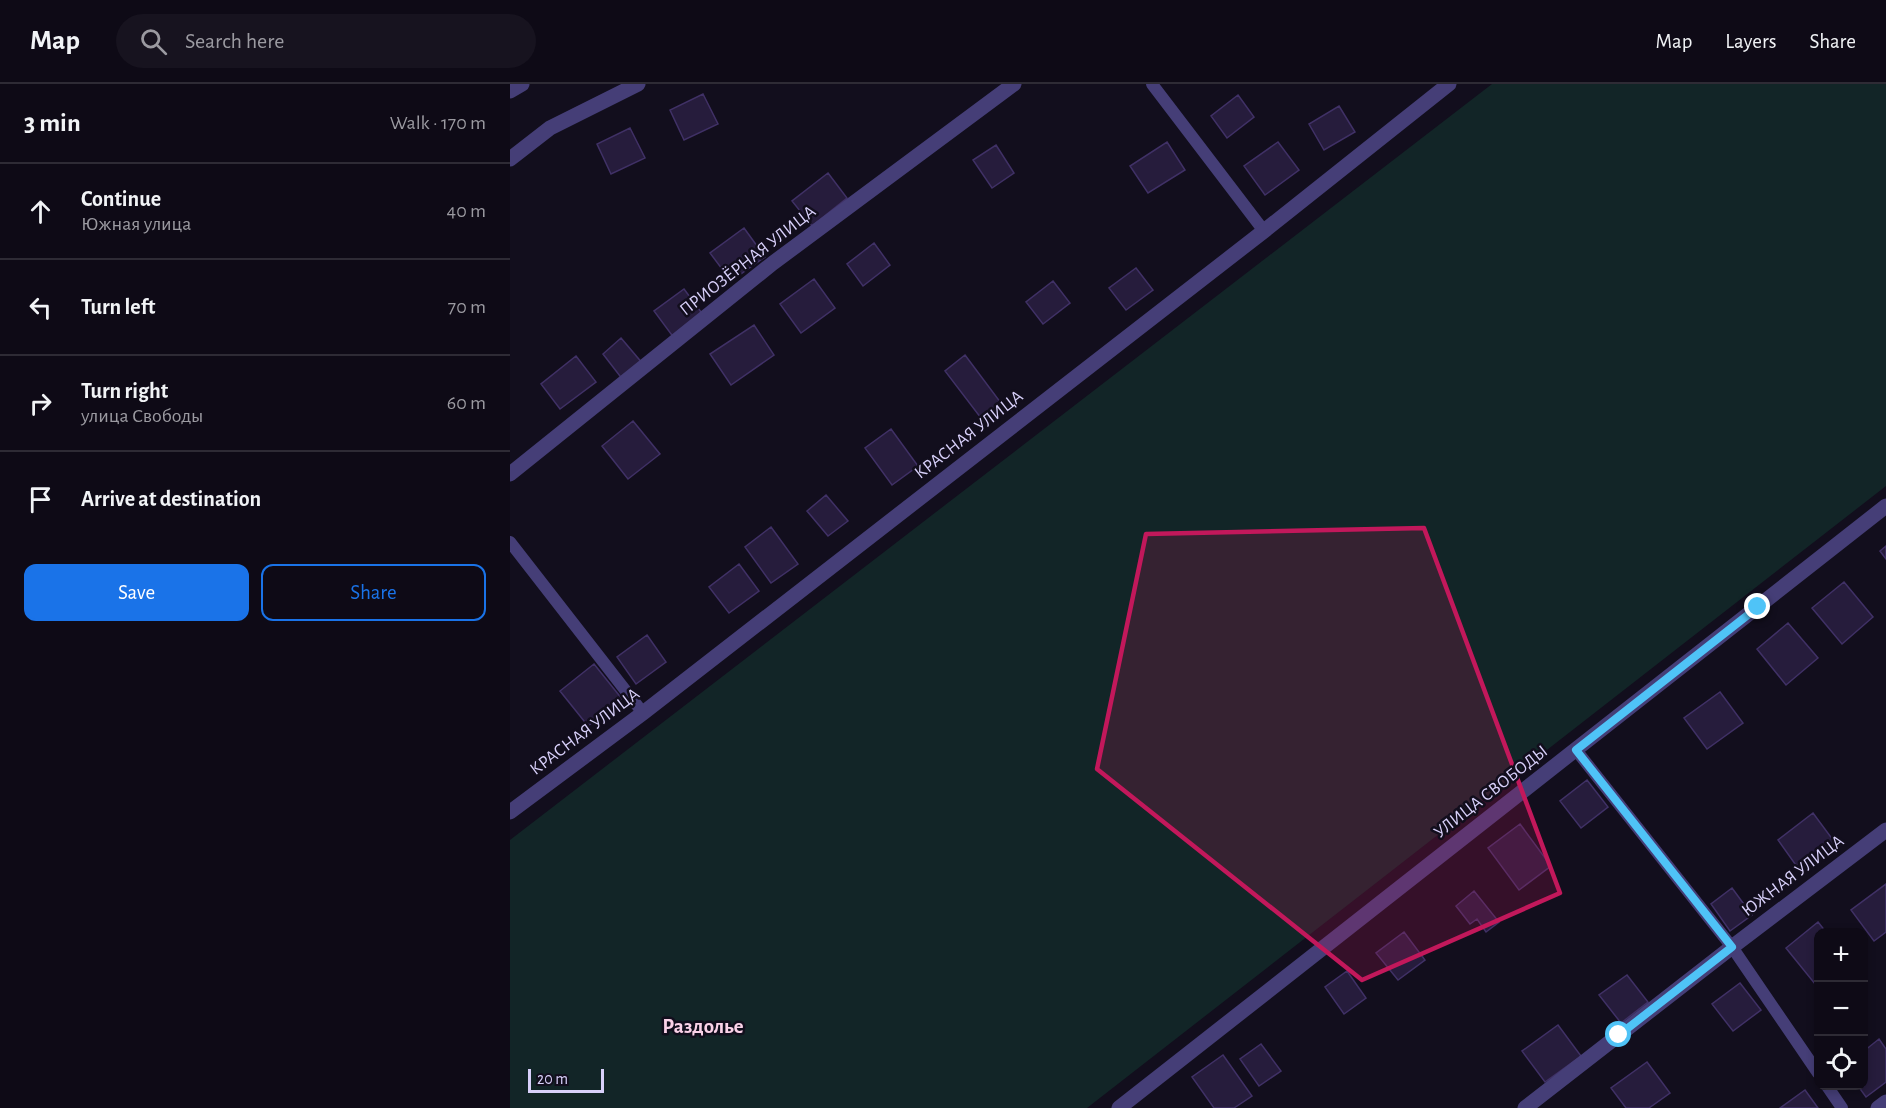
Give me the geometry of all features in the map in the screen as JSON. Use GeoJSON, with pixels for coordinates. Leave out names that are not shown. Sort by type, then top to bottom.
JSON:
{"type":"FeatureCollection","features":[{"type":"Feature","properties":{"kind":"street"},"geometry":{"type":"LineString","coordinates":[[510,91],[522,84]]}},
{"type":"Feature","properties":{"kind":"street"},"geometry":{"type":"LineString","coordinates":[[510,159],[550,128],[638,84]]}},
{"type":"Feature","properties":{"kind":"street","name":"ПРИОЗЁРНАЯ УЛИЦА"},"geometry":{"type":"LineString","coordinates":[[510,474],[773,264],[1014,84]]}},
{"type":"Feature","properties":{"kind":"street","name":"КРАСНАЯ УЛИЦА"},"geometry":{"type":"LineString","coordinates":[[510,812],[643,713],[1264,231],[1449,84]]}},
{"type":"Feature","properties":{"kind":"street","name":"УЛИЦА СВОБОДЫ"},"geometry":{"type":"LineString","coordinates":[[1119,1108],[1886,506]]}},
{"type":"Feature","properties":{"kind":"street","name":"ЮЖНАЯ УЛИЦА"},"geometry":{"type":"LineString","coordinates":[[1525,1108],[1886,830]]}},
{"type":"Feature","properties":{"kind":"street"},"geometry":{"type":"LineString","coordinates":[[1878,1108],[1886,1102]]}},
{"type":"Feature","properties":{"kind":"lane"},"geometry":{"type":"LineString","coordinates":[[1152,84],[1264,231]]}},
{"type":"Feature","properties":{"kind":"lane"},"geometry":{"type":"LineString","coordinates":[[510,542],[643,713]]}},
{"type":"Feature","properties":{"kind":"lane"},"geometry":{"type":"LineString","coordinates":[[1576,750],[1732,947],[1814,1067]]}},
{"type":"Feature","properties":{"kind":"lane"},"geometry":{"type":"LineString","coordinates":[[1830,1090],[1842,1108]]}},
{"type":"Feature","properties":{"kind":"highlighted area"},"geometry":{"type":"Polygon","coordinates":[[[1424,528],[1560,893],[1362,980],[1097,769],[1146,534],[1424,528]]]}},
{"type":"Feature","properties":{"kind":"green space"},"geometry":{"type":"Polygon","coordinates":[[[1492,84],[1886,84],[1886,486],[1087,1108],[510,1108],[510,840],[1492,84]]]}},
{"type":"Feature","properties":{"kind":"building"},"geometry":{"type":"Polygon","coordinates":[[[703,94],[718,124],[684,140],[670,110],[703,94]]]}},
{"type":"Feature","properties":{"kind":"building"},"geometry":{"type":"Polygon","coordinates":[[[1238,95],[1254,117],[1227,138],[1211,116],[1238,95]]]}},
{"type":"Feature","properties":{"kind":"building"},"geometry":{"type":"Polygon","coordinates":[[[1339,106],[1355,132],[1324,150],[1309,124],[1339,106]]]}},
{"type":"Feature","properties":{"kind":"building"},"geometry":{"type":"Polygon","coordinates":[[[630,128],[645,158],[611,174],[597,144],[630,128]]]}},
{"type":"Feature","properties":{"kind":"building"},"geometry":{"type":"Polygon","coordinates":[[[1167,142],[1185,170],[1148,193],[1130,166],[1167,142]]]}},
{"type":"Feature","properties":{"kind":"building"},"geometry":{"type":"Polygon","coordinates":[[[1278,142],[1299,170],[1265,195],[1244,166],[1278,142]]]}},
{"type":"Feature","properties":{"kind":"building"},"geometry":{"type":"Polygon","coordinates":[[[996,145],[1014,173],[992,188],[973,160],[996,145]]]}},
{"type":"Feature","properties":{"kind":"building"},"geometry":{"type":"Polygon","coordinates":[[[828,173],[847,198],[812,226],[792,201],[828,173]]]}},
{"type":"Feature","properties":{"kind":"building"},"geometry":{"type":"Polygon","coordinates":[[[744,228],[765,257],[731,281],[710,253],[744,228]]]}},
{"type":"Feature","properties":{"kind":"building"},"geometry":{"type":"Polygon","coordinates":[[[874,243],[890,265],[863,286],[847,264],[874,243]]]}},
{"type":"Feature","properties":{"kind":"building"},"geometry":{"type":"Polygon","coordinates":[[[1136,268],[1153,290],[1126,310],[1109,288],[1136,268]]]}},
{"type":"Feature","properties":{"kind":"building"},"geometry":{"type":"Polygon","coordinates":[[[814,279],[835,308],[801,333],[780,304],[814,279]]]}},
{"type":"Feature","properties":{"kind":"building"},"geometry":{"type":"Polygon","coordinates":[[[1053,281],[1070,303],[1043,324],[1026,302],[1053,281]]]}},
{"type":"Feature","properties":{"kind":"building"},"geometry":{"type":"Polygon","coordinates":[[[684,289],[704,316],[674,338],[654,311],[684,289]]]}},
{"type":"Feature","properties":{"kind":"building"},"geometry":{"type":"Polygon","coordinates":[[[754,325],[774,355],[731,385],[710,354],[754,325]]]}},
{"type":"Feature","properties":{"kind":"building"},"geometry":{"type":"Polygon","coordinates":[[[621,338],[643,364],[623,380],[603,354],[621,338]]]}},
{"type":"Feature","properties":{"kind":"building"},"geometry":{"type":"Polygon","coordinates":[[[965,355],[1004,407],[984,422],[945,371],[965,355]]]}},
{"type":"Feature","properties":{"kind":"building"},"geometry":{"type":"Polygon","coordinates":[[[576,356],[596,382],[560,409],[541,384],[576,356]]]}},
{"type":"Feature","properties":{"kind":"building"},"geometry":{"type":"Polygon","coordinates":[[[633,421],[660,454],[628,479],[602,446],[633,421]]]}},
{"type":"Feature","properties":{"kind":"building"},"geometry":{"type":"Polygon","coordinates":[[[891,429],[918,466],[892,485],[865,448],[891,429]]]}},
{"type":"Feature","properties":{"kind":"building"},"geometry":{"type":"Polygon","coordinates":[[[826,495],[848,521],[828,536],[807,511],[826,495]]]}},
{"type":"Feature","properties":{"kind":"building"},"geometry":{"type":"Polygon","coordinates":[[[771,527],[798,564],[771,583],[745,547],[771,527]]]}},
{"type":"Feature","properties":{"kind":"building"},"geometry":{"type":"Polygon","coordinates":[[[1886,546],[1886,559],[1880,551],[1886,546]]]}},
{"type":"Feature","properties":{"kind":"building"},"geometry":{"type":"Polygon","coordinates":[[[739,564],[759,591],[729,613],[709,587],[739,564]]]}},
{"type":"Feature","properties":{"kind":"building"},"geometry":{"type":"Polygon","coordinates":[[[1844,582],[1873,617],[1842,644],[1812,608],[1844,582]]]}},
{"type":"Feature","properties":{"kind":"building"},"geometry":{"type":"Polygon","coordinates":[[[1788,623],[1818,658],[1786,685],[1757,649],[1788,623]]]}},
{"type":"Feature","properties":{"kind":"building"},"geometry":{"type":"Polygon","coordinates":[[[647,635],[666,662],[636,684],[617,657],[647,635]]]}},
{"type":"Feature","properties":{"kind":"building"},"geometry":{"type":"Polygon","coordinates":[[[594,664],[622,699],[588,726],[560,691],[594,664]]]}},
{"type":"Feature","properties":{"kind":"building"},"geometry":{"type":"Polygon","coordinates":[[[1720,692],[1743,723],[1707,749],[1684,718],[1720,692]]]}},
{"type":"Feature","properties":{"kind":"building"},"geometry":{"type":"Polygon","coordinates":[[[1587,780],[1608,807],[1581,828],[1560,801],[1587,780]]]}},
{"type":"Feature","properties":{"kind":"building"},"geometry":{"type":"Polygon","coordinates":[[[1813,813],[1836,844],[1800,871],[1778,840],[1813,813]]]}},
{"type":"Feature","properties":{"kind":"building"},"geometry":{"type":"Polygon","coordinates":[[[1520,824],[1551,866],[1519,890],[1488,848],[1520,824]]]}},
{"type":"Feature","properties":{"kind":"building"},"geometry":{"type":"Polygon","coordinates":[[[1886,884],[1886,932],[1874,941],[1868,933],[1868,928],[1864,928],[1851,910],[1886,884]]]}},
{"type":"Feature","properties":{"kind":"building"},"geometry":{"type":"Polygon","coordinates":[[[1732,888],[1752,915],[1730,931],[1711,904],[1732,888]]]}},
{"type":"Feature","properties":{"kind":"building"},"geometry":{"type":"Polygon","coordinates":[[[1474,891],[1499,922],[1486,932],[1477,919],[1470,924],[1456,906],[1474,891]]]}},
{"type":"Feature","properties":{"kind":"building"},"geometry":{"type":"Polygon","coordinates":[[[1818,922],[1823,928],[1814,928],[1814,983],[1786,948],[1818,922]]]}},
{"type":"Feature","properties":{"kind":"building"},"geometry":{"type":"Polygon","coordinates":[[[1404,932],[1425,960],[1398,980],[1376,953],[1404,932]]]}},
{"type":"Feature","properties":{"kind":"building"},"geometry":{"type":"Polygon","coordinates":[[[1347,971],[1366,998],[1344,1014],[1325,987],[1347,971]]]}},
{"type":"Feature","properties":{"kind":"building"},"geometry":{"type":"Polygon","coordinates":[[[1627,975],[1648,1002],[1621,1023],[1599,995],[1627,975]]]}},
{"type":"Feature","properties":{"kind":"building"},"geometry":{"type":"Polygon","coordinates":[[[1740,983],[1761,1010],[1733,1031],[1712,1004],[1740,983]]]}},
{"type":"Feature","properties":{"kind":"building"},"geometry":{"type":"Polygon","coordinates":[[[1558,1025],[1581,1056],[1545,1082],[1522,1051],[1558,1025]]]}},
{"type":"Feature","properties":{"kind":"building"},"geometry":{"type":"Polygon","coordinates":[[[1879,1039],[1886,1049],[1886,1082],[1866,1097],[1861,1090],[1868,1090],[1868,1048],[1879,1039]]]}},
{"type":"Feature","properties":{"kind":"building"},"geometry":{"type":"Polygon","coordinates":[[[1261,1044],[1281,1071],[1259,1086],[1240,1059],[1261,1044]]]}},
{"type":"Feature","properties":{"kind":"building"},"geometry":{"type":"Polygon","coordinates":[[[1223,1055],[1252,1096],[1234,1108],[1214,1108],[1192,1077],[1223,1055]]]}},
{"type":"Feature","properties":{"kind":"building"},"geometry":{"type":"Polygon","coordinates":[[[1647,1062],[1670,1093],[1649,1108],[1626,1108],[1611,1088],[1647,1062]]]}},
{"type":"Feature","properties":{"kind":"building"},"geometry":{"type":"Polygon","coordinates":[[[1805,1090],[1818,1108],[1780,1108],[1805,1090]]]}},
{"type":"Feature","properties":{"kind":"district","name":"Раздолье"},"geometry":{"type":"Point","coordinates":[703,1026]}},
{"type":"Feature","properties":{"kind":"route"},"geometry":{"type":"LineString","coordinates":[[1619,1035],[1732,947],[1576,750],[1758,607]]}}]}
